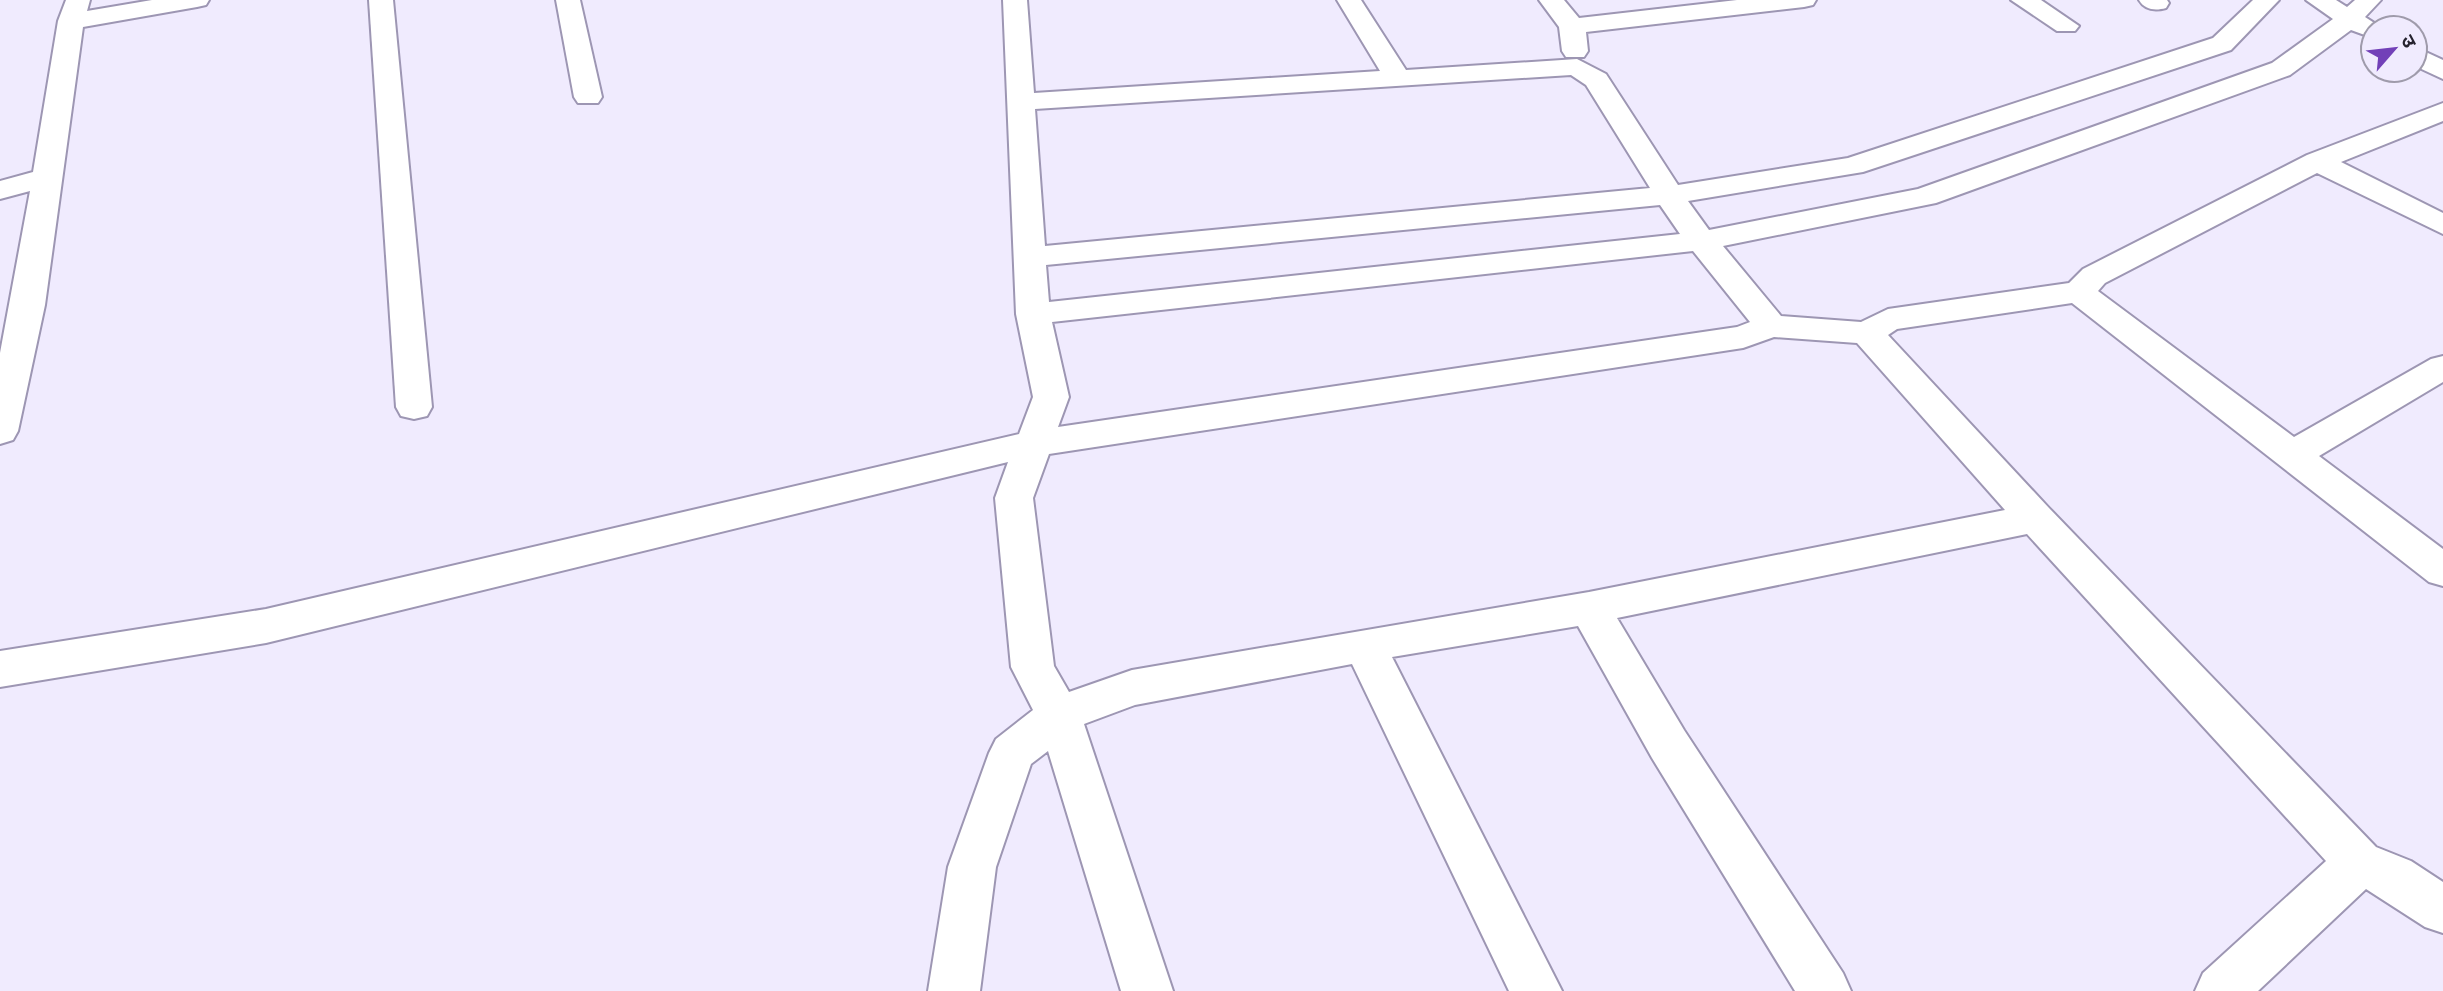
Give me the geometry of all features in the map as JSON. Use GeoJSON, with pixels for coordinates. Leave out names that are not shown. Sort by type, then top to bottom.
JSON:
{"type":"FeatureCollection","features":[{"type":"Feature","properties":{"kind":"street"},"geometry":{"type":"LineString","coordinates":[[0,431],[14,309],[47,177],[74,11],[197,0]]}},
{"type":"Feature","properties":{"kind":"street"},"geometry":{"type":"LineString","coordinates":[[381,0],[414,407]]}},
{"type":"Feature","properties":{"kind":"street"},"geometry":{"type":"LineString","coordinates":[[588,97],[568,2],[596,0]]}},
{"type":"Feature","properties":{"kind":"street"},"geometry":{"type":"LineString","coordinates":[[1015,0],[1033,314],[1051,397],[1014,498],[1033,667],[1059,715],[1147,991]]}},
{"type":"Feature","properties":{"kind":"street"},"geometry":{"type":"LineString","coordinates":[[1349,0],[1398,78]]}},
{"type":"Feature","properties":{"kind":"street"},"geometry":{"type":"LineString","coordinates":[[1551,0],[1572,26],[1577,66]]}},
{"type":"Feature","properties":{"kind":"street"},"geometry":{"type":"LineString","coordinates":[[1572,26],[1804,0]]}},
{"type":"Feature","properties":{"kind":"street"},"geometry":{"type":"LineString","coordinates":[[2023,0],[2066,26]]}},
{"type":"Feature","properties":{"kind":"street"},"geometry":{"type":"LineString","coordinates":[[1030,257],[1670,195],[1853,166],[2027,111],[2222,44],[2267,0]]}},
{"type":"Feature","properties":{"kind":"street"},"geometry":{"type":"LineString","coordinates":[[2318,0],[2359,15]]}},
{"type":"Feature","properties":{"kind":"street"},"geometry":{"type":"LineString","coordinates":[[1033,314],[1702,241],[1925,197],[2281,69],[2359,20]]}},
{"type":"Feature","properties":{"kind":"street"},"geometry":{"type":"LineString","coordinates":[[1019,102],[1577,66],[1596,79],[1702,241],[1771,326]]}},
{"type":"Feature","properties":{"kind":"street"},"geometry":{"type":"LineString","coordinates":[[0,669],[267,626],[1035,443],[1743,337],[1771,326],[1867,332],[1888,320],[2079,292],[2094,276],[2318,161],[2443,111]]}},
{"type":"Feature","properties":{"kind":"street"},"geometry":{"type":"LineString","coordinates":[[2318,161],[2443,225]]}},
{"type":"Feature","properties":{"kind":"street"},"geometry":{"type":"LineString","coordinates":[[0,190],[47,177]]}},
{"type":"Feature","properties":{"kind":"street"},"geometry":{"type":"LineString","coordinates":[[2079,292],[2443,571]]}},
{"type":"Feature","properties":{"kind":"street"},"geometry":{"type":"LineString","coordinates":[[1867,332],[2035,518],[2359,863],[2394,877],[2443,910]]}},
{"type":"Feature","properties":{"kind":"street"},"geometry":{"type":"LineString","coordinates":[[2291,456],[2443,367]]}},
{"type":"Feature","properties":{"kind":"street"},"geometry":{"type":"LineString","coordinates":[[954,991],[972,867],[1012,753],[1059,715],[1132,688],[1364,645],[1589,608],[2035,518]]}},
{"type":"Feature","properties":{"kind":"street"},"geometry":{"type":"LineString","coordinates":[[1589,608],[1668,744],[1825,991]]}},
{"type":"Feature","properties":{"kind":"street"},"geometry":{"type":"LineString","coordinates":[[1364,645],[1536,991]]}},
{"type":"Feature","properties":{"kind":"street"},"geometry":{"type":"LineString","coordinates":[[2221,991],[2359,863]]}}]}
